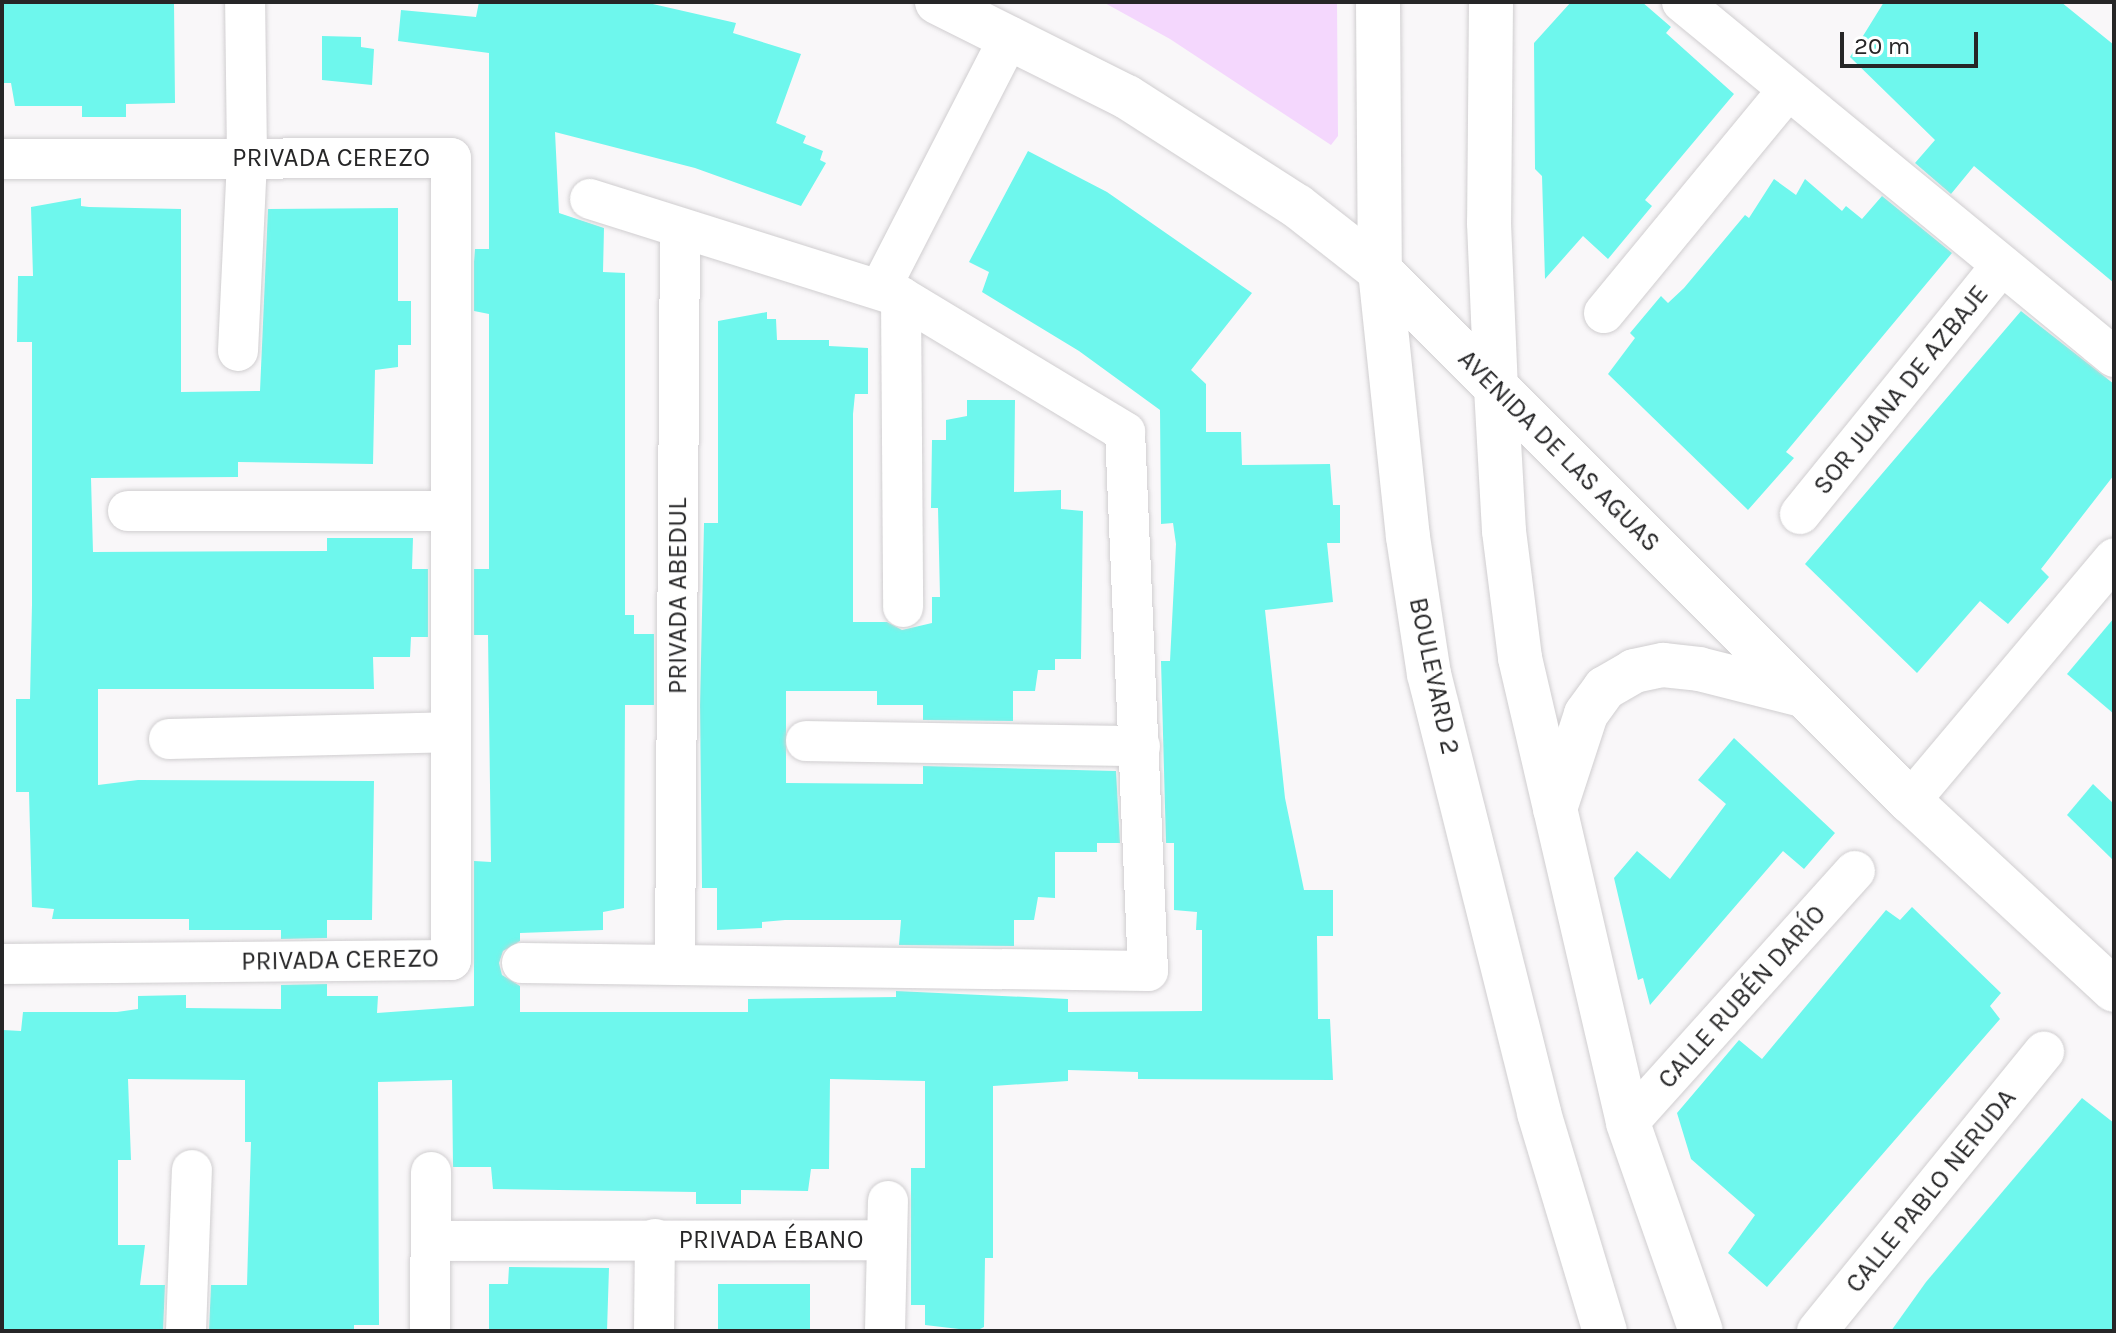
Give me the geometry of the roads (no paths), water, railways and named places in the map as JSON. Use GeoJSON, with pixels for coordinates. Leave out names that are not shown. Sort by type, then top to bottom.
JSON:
{"type":"FeatureCollection","features":[{"type":"Feature","properties":{"kind":"main road","name":"AVENIDA DE LAS AGUAS"},"geometry":{"type":"LineString","coordinates":[[937,2],[1127,97],[1226,159],[1380,271],[1910,801],[2114,990]]}},
{"type":"Feature","properties":{"kind":"main road","name":"BOULEVARD 2"},"geometry":{"type":"LineString","coordinates":[[1378,2],[1380,271],[1408,537],[1429,674],[1539,1113],[1605,1331]]}},
{"type":"Feature","properties":{"kind":"main road"},"geometry":{"type":"LineString","coordinates":[[1491,2],[1489,223],[1496,388],[1504,531],[1520,658],[1628,1123],[1701,1331]]}},
{"type":"Feature","properties":{"kind":"main road"},"geometry":{"type":"LineString","coordinates":[[1555,809],[1586,714],[1605,688],[1634,671],[1663,665],[1699,669],[1802,695]]}},
{"type":"Feature","properties":{"kind":"street"},"geometry":{"type":"LineString","coordinates":[[238,351],[247,157],[245,2]]}},
{"type":"Feature","properties":{"kind":"street","name":"SOR JUANA DE AZBAJE"},"geometry":{"type":"LineString","coordinates":[[1682,2],[2114,357]]}},
{"type":"Feature","properties":{"kind":"street"},"geometry":{"type":"LineString","coordinates":[[903,607],[891,293],[1010,36]]}},
{"type":"Feature","properties":{"kind":"street"},"geometry":{"type":"LineString","coordinates":[[1604,313],[1788,90]]}},
{"type":"Feature","properties":{"kind":"street","name":"PRIVADA CEREZO"},"geometry":{"type":"LineString","coordinates":[[2,159],[451,158],[451,960],[2,964]]}},
{"type":"Feature","properties":{"kind":"street"},"geometry":{"type":"LineString","coordinates":[[522,963],[1148,971],[1125,432],[891,293],[680,230],[590,199]]}},
{"type":"Feature","properties":{"kind":"street","name":"PRIVADA ABEDUL"},"geometry":{"type":"LineString","coordinates":[[675,963],[680,230]]}},
{"type":"Feature","properties":{"kind":"street","name":"SOR JUANA DE AZBAJE"},"geometry":{"type":"LineString","coordinates":[[1800,514],[2001,266]]}},
{"type":"Feature","properties":{"kind":"street"},"geometry":{"type":"LineString","coordinates":[[128,511],[449,511]]}},
{"type":"Feature","properties":{"kind":"street"},"geometry":{"type":"LineString","coordinates":[[1910,801],[2114,559]]}},
{"type":"Feature","properties":{"kind":"street"},"geometry":{"type":"LineString","coordinates":[[169,739],[449,732]]}},
{"type":"Feature","properties":{"kind":"street"},"geometry":{"type":"LineString","coordinates":[[806,741],[1140,746]]}},
{"type":"Feature","properties":{"kind":"street","name":"CALLE RUBÉN DARÍO"},"geometry":{"type":"LineString","coordinates":[[1628,1123],[1855,871]]}},
{"type":"Feature","properties":{"kind":"street","name":"CALLE PABLO NERUDA"},"geometry":{"type":"LineString","coordinates":[[1817,1331],[2044,1052]]}},
{"type":"Feature","properties":{"kind":"street"},"geometry":{"type":"LineString","coordinates":[[186,1331],[192,1170]]}},
{"type":"Feature","properties":{"kind":"street"},"geometry":{"type":"LineString","coordinates":[[430,1331],[431,1172]]}},
{"type":"Feature","properties":{"kind":"street","name":"PRIVADA ÉBANO"},"geometry":{"type":"LineString","coordinates":[[885,1331],[888,1201]]}},
{"type":"Feature","properties":{"kind":"street","name":"PRIVADA ÉBANO"},"geometry":{"type":"LineString","coordinates":[[654,1331],[655,1239]]}},
{"type":"Feature","properties":{"kind":"street","name":"PRIVADA ÉBANO"},"geometry":{"type":"LineString","coordinates":[[431,1241],[886,1240]]}}]}
